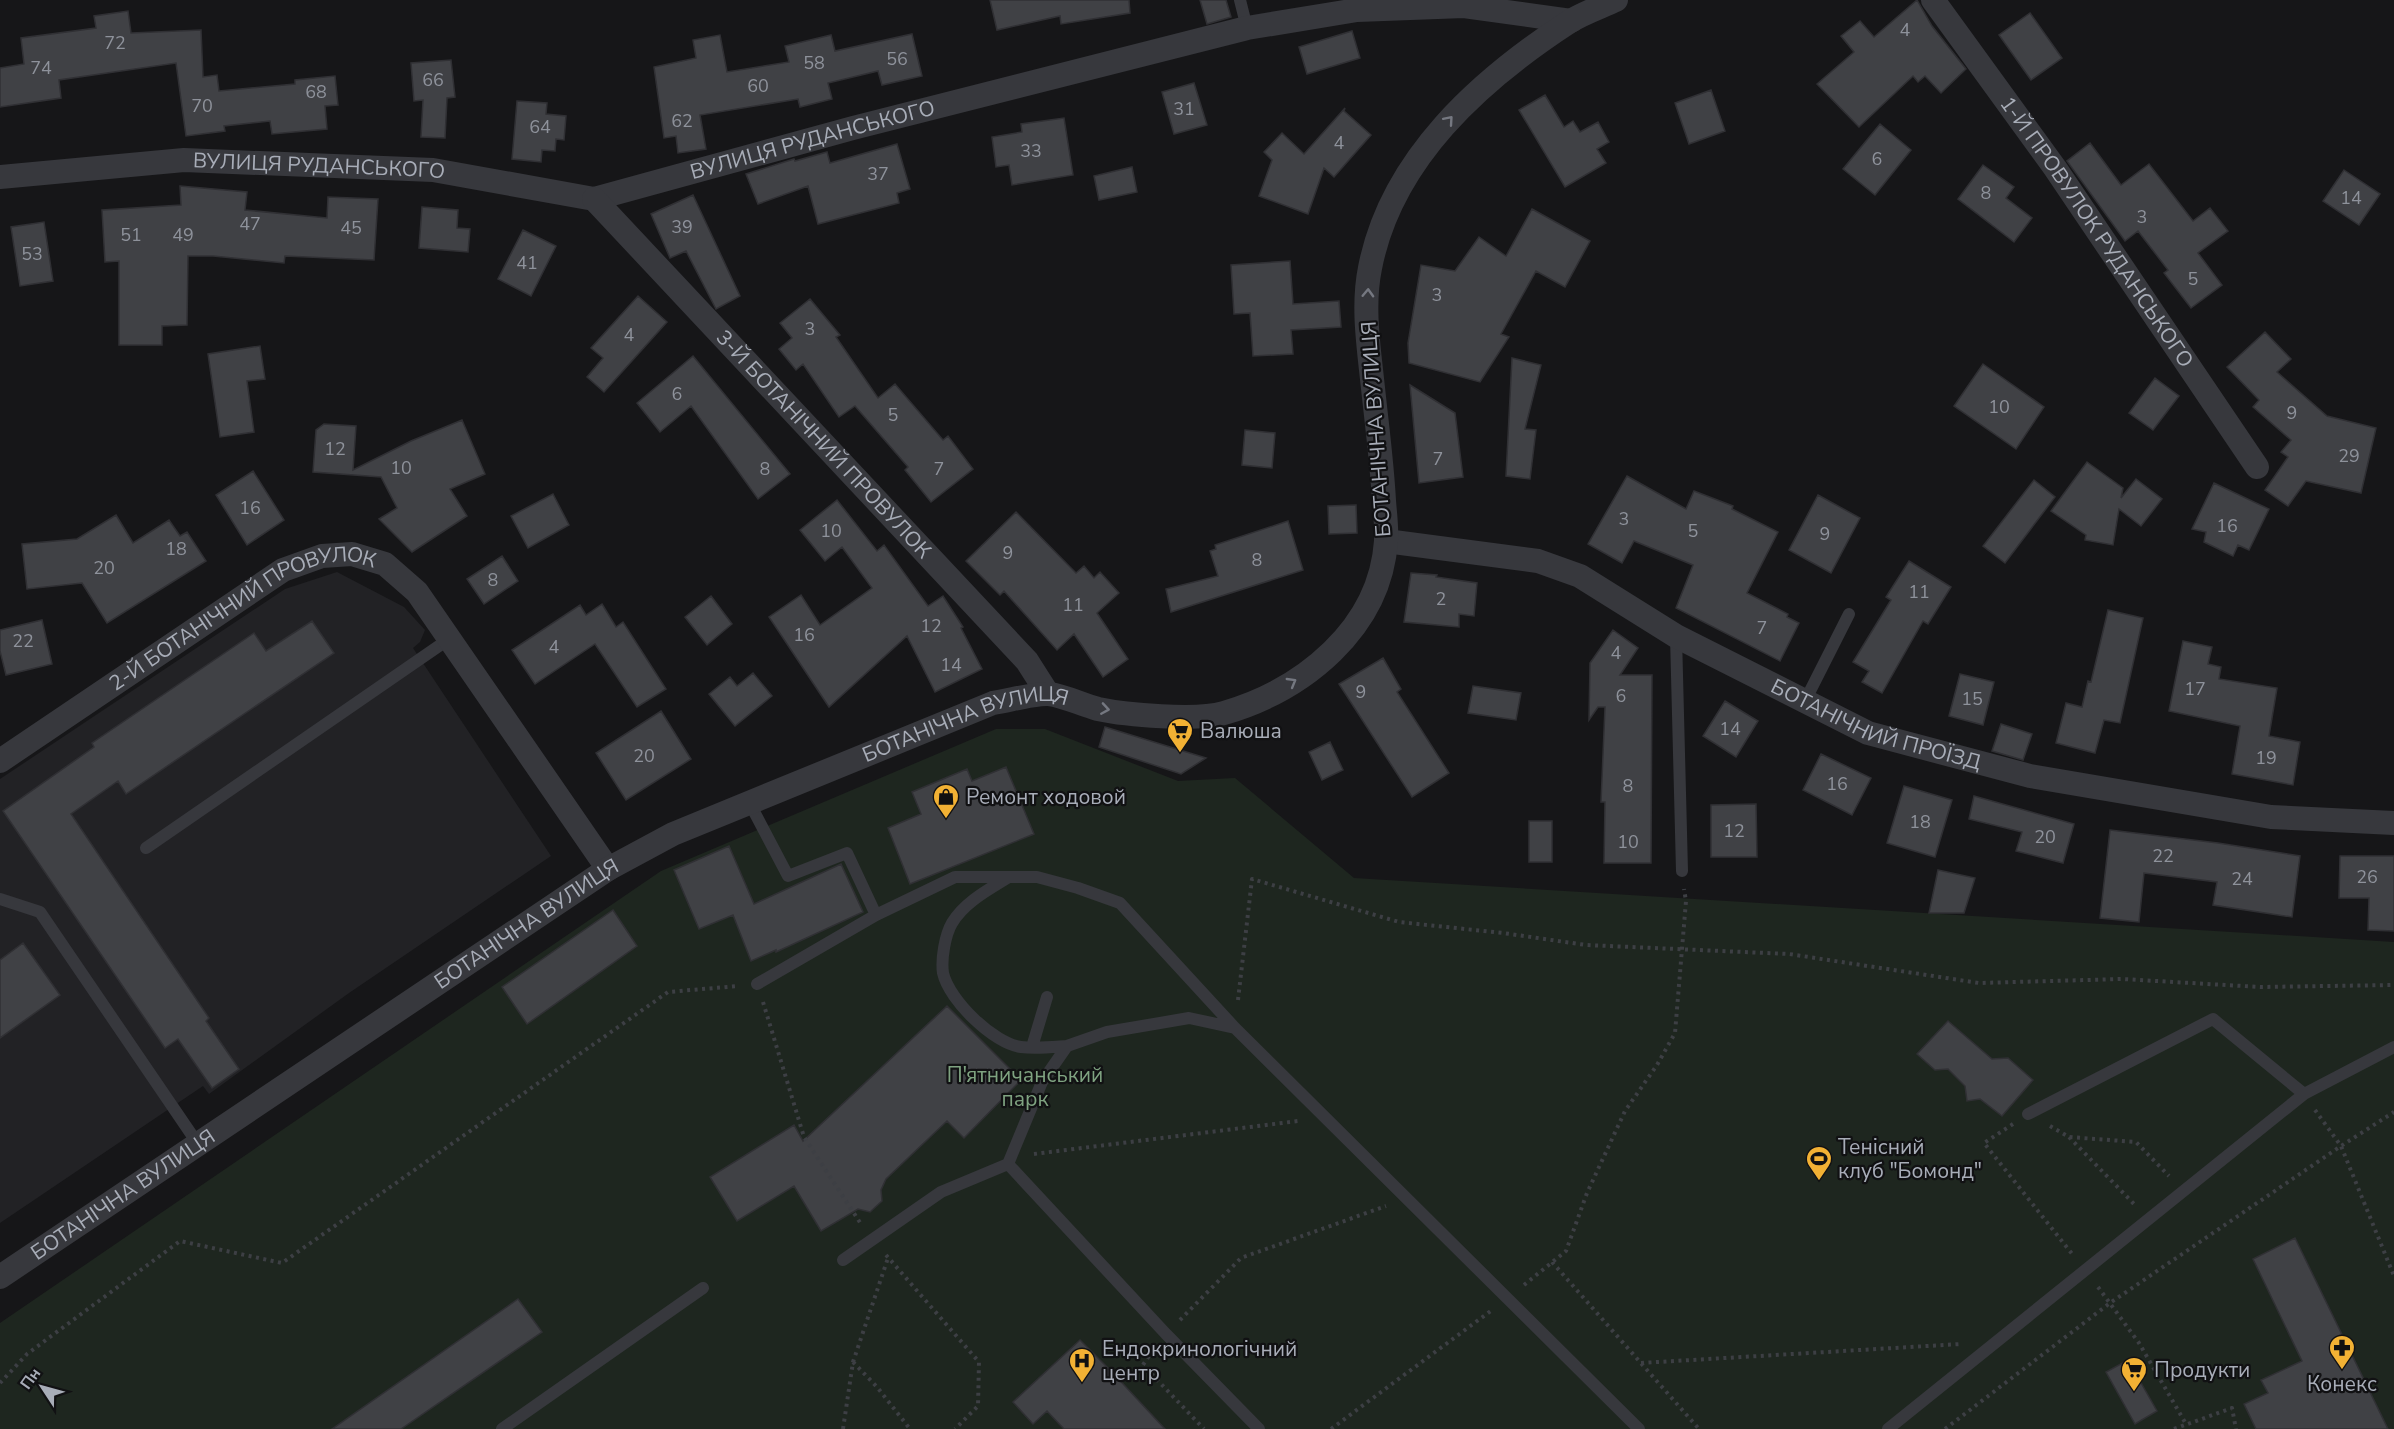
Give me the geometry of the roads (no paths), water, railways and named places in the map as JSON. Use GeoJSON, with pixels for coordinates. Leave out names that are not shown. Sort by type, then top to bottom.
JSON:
{"type":"FeatureCollection","features":[{"type":"Feature","properties":{"kind":"street"},"geometry":{"type":"LineString","coordinates":[[1571,21],[1616,0]]}},
{"type":"Feature","properties":{"kind":"street","name":"1-Й ПРОВУЛОК РУДАНСЬКОГО"},"geometry":{"type":"LineString","coordinates":[[1933,0],[2055,168],[2257,467]]}},
{"type":"Feature","properties":{"kind":"street","name":"ВУЛИЦЯ РУДАНСЬКОГО"},"geometry":{"type":"LineString","coordinates":[[0,177],[184,160],[433,170],[594,199],[853,128],[1247,28],[1357,10],[1464,6],[1571,21]]}},
{"type":"Feature","properties":{"kind":"street","name":"БОТАНІЧНА ВУЛИЦЯ"},"geometry":{"type":"LineString","coordinates":[[0,1277],[608,869],[673,834],[993,704],[1048,694],[1099,709],[1166,716],[1221,714],[1265,698],[1313,670],[1344,642],[1366,609],[1380,574],[1386,541],[1382,468],[1367,327],[1369,270],[1381,225],[1399,187],[1425,147],[1462,105],[1498,74],[1571,21]]}},
{"type":"Feature","properties":{"kind":"street","name":"3-Й БОТАНІЧНИЙ ПРОВУЛОК"},"geometry":{"type":"LineString","coordinates":[[594,199],[1027,661],[1048,694]]}},
{"type":"Feature","properties":{"kind":"street","name":"БОТАНІЧНИЙ ПРОЇЗД"},"geometry":{"type":"LineString","coordinates":[[1386,541],[1538,561],[1580,576],[1676,636],[1868,733],[2030,777],[2271,817],[2394,823]]}},
{"type":"Feature","properties":{"kind":"street","name":"2-Й БОТАНІЧНИЙ ПРОВУЛОК"},"geometry":{"type":"LineString","coordinates":[[0,761],[283,570],[322,556],[352,554],[385,564],[417,592],[608,869]]}},
{"type":"Feature","properties":{"kind":"lane"},"geometry":{"type":"LineString","coordinates":[[1240,0],[1247,28]]}},
{"type":"Feature","properties":{"kind":"lane"},"geometry":{"type":"LineString","coordinates":[[1804,701],[1849,614]]}},
{"type":"Feature","properties":{"kind":"lane"},"geometry":{"type":"LineString","coordinates":[[1676,636],[1682,871]]}},
{"type":"Feature","properties":{"kind":"lane"},"geometry":{"type":"LineString","coordinates":[[146,848],[449,639]]}},
{"type":"Feature","properties":{"kind":"lane"},"geometry":{"type":"LineString","coordinates":[[749,802],[788,876],[847,853],[876,915]]}},
{"type":"Feature","properties":{"kind":"lane"},"geometry":{"type":"LineString","coordinates":[[1009,877],[972,900],[951,924],[943,952],[943,974],[959,1002],[975,1020],[996,1036],[1020,1047],[1067,1046],[1107,1032],[1189,1018],[1235,1028]]}},
{"type":"Feature","properties":{"kind":"lane"},"geometry":{"type":"LineString","coordinates":[[757,984],[876,915],[955,878],[1037,877],[1120,903],[1235,1028],[1639,1429]]}},
{"type":"Feature","properties":{"kind":"lane"},"geometry":{"type":"LineString","coordinates":[[0,899],[40,912],[198,1144]]}},
{"type":"Feature","properties":{"kind":"lane"},"geometry":{"type":"LineString","coordinates":[[1032,1047],[1047,997]]}},
{"type":"Feature","properties":{"kind":"lane"},"geometry":{"type":"LineString","coordinates":[[2028,1113],[2213,1019],[2304,1094]]}},
{"type":"Feature","properties":{"kind":"lane"},"geometry":{"type":"LineString","coordinates":[[843,1260],[941,1192],[1010,1161],[1042,1082],[1067,1046]]}},
{"type":"Feature","properties":{"kind":"lane"},"geometry":{"type":"LineString","coordinates":[[1888,1429],[2304,1094],[2394,1047]]}},
{"type":"Feature","properties":{"kind":"lane"},"geometry":{"type":"LineString","coordinates":[[1010,1161],[1166,1334],[1259,1429]]}},
{"type":"Feature","properties":{"kind":"lane"},"geometry":{"type":"LineString","coordinates":[[502,1429],[703,1288]]}},
{"type":"Feature","properties":{"kind":"place","name":"Валюша"},"geometry":{"type":"Point","coordinates":[1180,754]}},
{"type":"Feature","properties":{"kind":"place","name":"Ремонт ходовой"},"geometry":{"type":"Point","coordinates":[946,820]}},
{"type":"Feature","properties":{"kind":"place","name":"Тенісний клуб \"Бомонд\""},"geometry":{"type":"Point","coordinates":[1819,1182]}},
{"type":"Feature","properties":{"kind":"place","name":"Конекс"},"geometry":{"type":"Point","coordinates":[2342,1371]}},
{"type":"Feature","properties":{"kind":"place","name":"Ендокринологічний центр"},"geometry":{"type":"Point","coordinates":[1082,1384]}},
{"type":"Feature","properties":{"kind":"place","name":"Продукти"},"geometry":{"type":"Point","coordinates":[2134,1393]}},
{"type":"Feature","properties":{"kind":"park label","name":"П'ятничанський парк"},"geometry":{"type":"Point","coordinates":[1025,1087]}}]}
